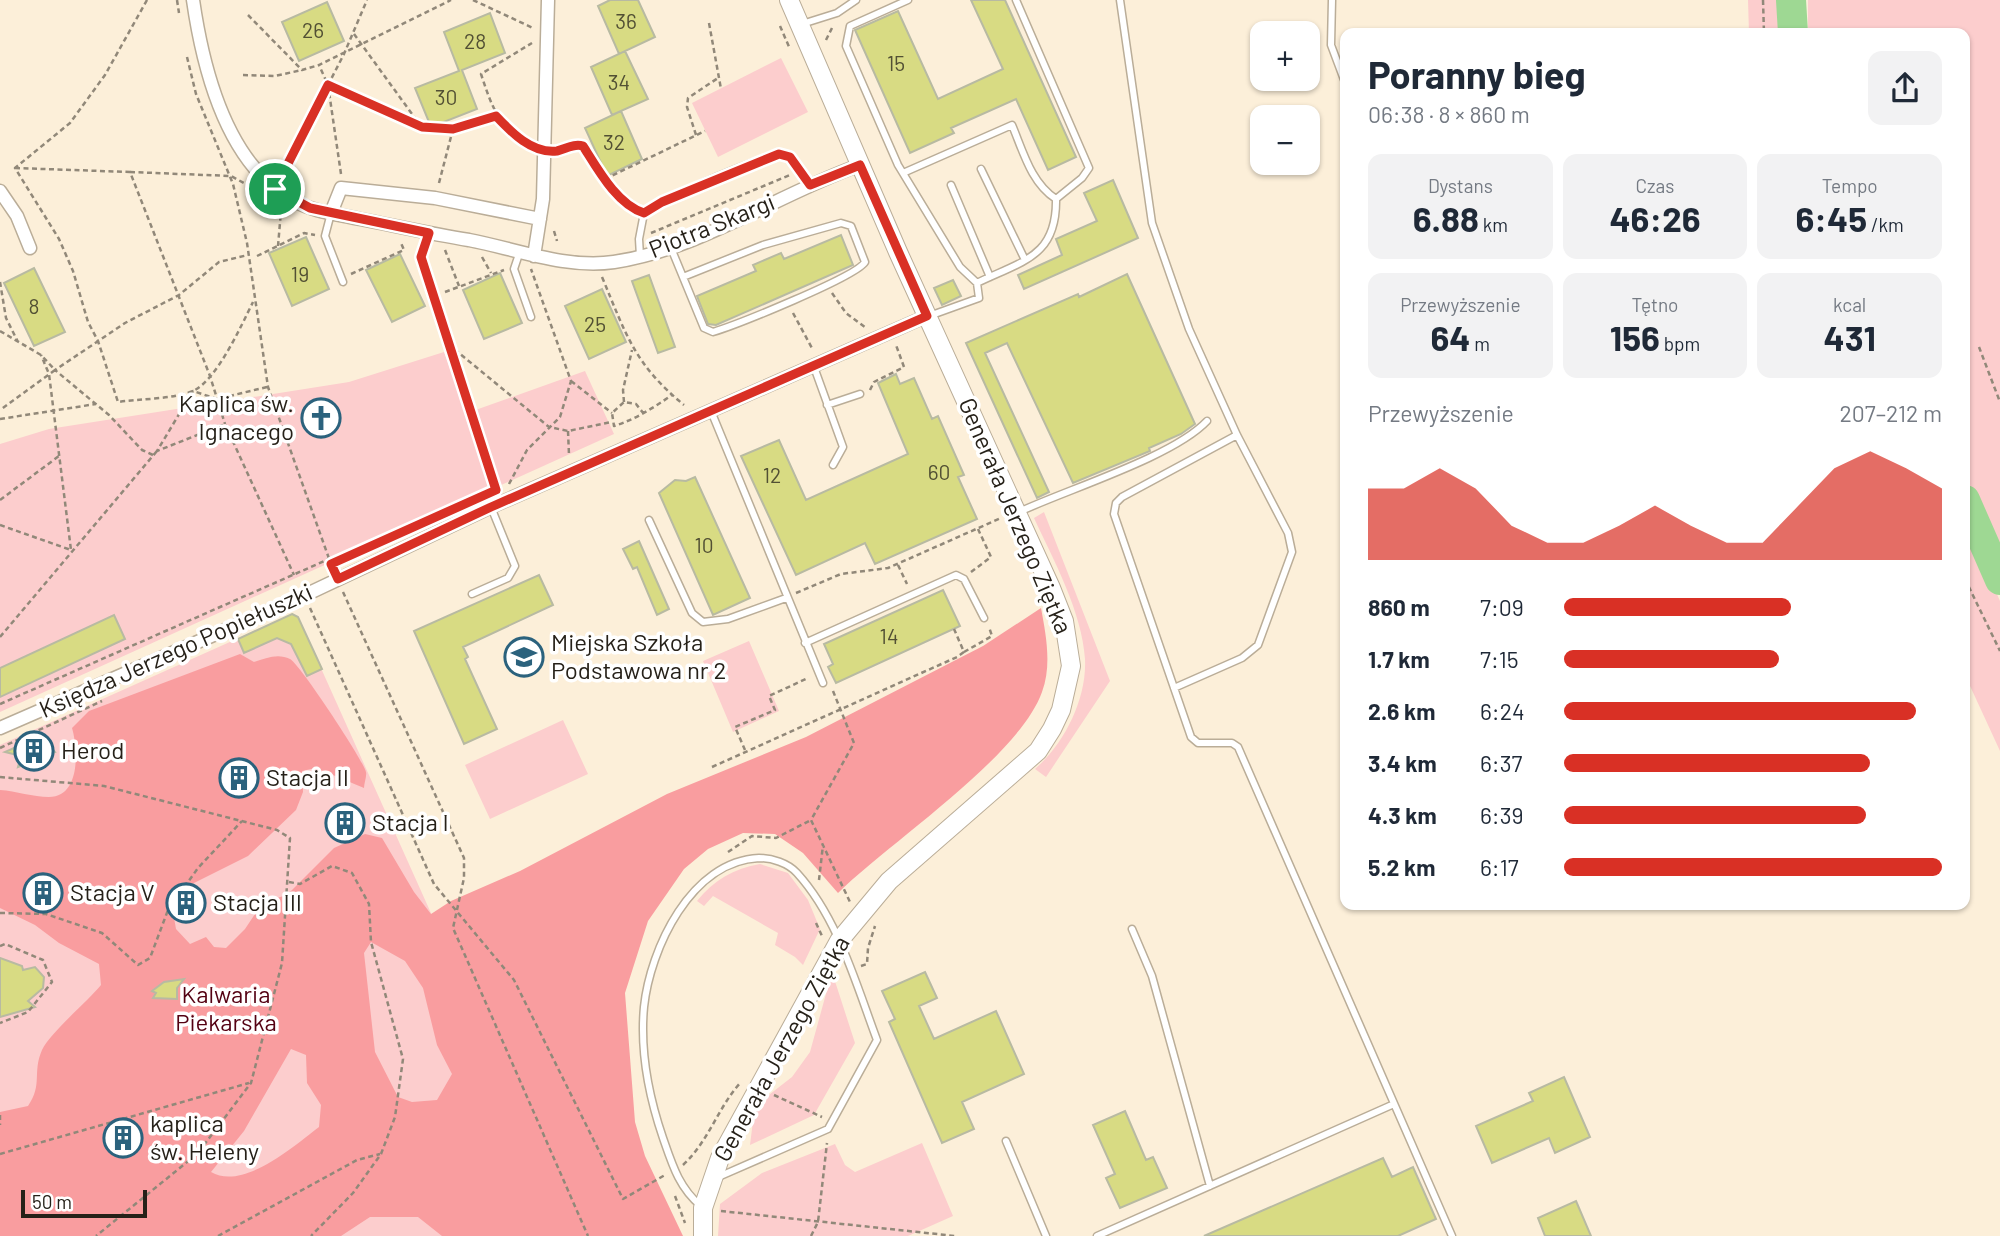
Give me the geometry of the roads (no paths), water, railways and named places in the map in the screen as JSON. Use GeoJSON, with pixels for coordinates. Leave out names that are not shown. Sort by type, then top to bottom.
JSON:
{"type":"FeatureCollection","features":[{"type":"Feature","properties":{"kind":"street","name":"Piotra Skargi"},"geometry":{"type":"LineString","coordinates":[[192,0],[213,95],[242,149],[275,189],[310,208],[479,242],[532,260],[599,262],[640,256],[671,246],[860,165]]}},
{"type":"Feature","properties":{"kind":"street"},"geometry":{"type":"LineString","coordinates":[[532,260],[540,219],[548,0]]}},
{"type":"Feature","properties":{"kind":"street","name":"Generała Jerzego Ziętka"},"geometry":{"type":"LineString","coordinates":[[695,1234],[711,1180],[830,942],[889,881],[1038,751],[1060,710],[1071,666],[1064,621],[1011,514],[789,0]]}},
{"type":"Feature","properties":{"kind":"street"},"geometry":{"type":"LineString","coordinates":[[331,213],[341,188],[435,198],[540,219]]}},
{"type":"Feature","properties":{"kind":"street"},"geometry":{"type":"LineString","coordinates":[[0,191],[18,216],[30,248]]}},
{"type":"Feature","properties":{"kind":"street","name":"Księdza Jerzego Popiełuszki"},"geometry":{"type":"LineString","coordinates":[[0,728],[303,596],[489,501],[697,417],[927,316]]}},
{"type":"Feature","properties":{"kind":"lane"},"geometry":{"type":"LineString","coordinates":[[800,24],[837,13],[856,0]]}},
{"type":"Feature","properties":{"kind":"lane"},"geometry":{"type":"LineString","coordinates":[[908,0],[850,26],[845,36],[846,46],[903,173],[960,267],[977,283],[979,298],[927,316]]}},
{"type":"Feature","properties":{"kind":"lane"},"geometry":{"type":"LineString","coordinates":[[1016,0],[1087,158],[1089,168],[1082,178],[1056,199]]}},
{"type":"Feature","properties":{"kind":"lane"},"geometry":{"type":"LineString","coordinates":[[1120,0],[1152,223],[1189,328],[1237,435],[1288,533],[1292,552],[1258,645],[1242,658],[1174,688]]}},
{"type":"Feature","properties":{"kind":"lane"},"geometry":{"type":"LineString","coordinates":[[1332,0],[1331,45],[1340,69]]}},
{"type":"Feature","properties":{"kind":"lane"},"geometry":{"type":"LineString","coordinates":[[903,173],[1012,125],[1034,175],[1044,191],[1056,199]]}},
{"type":"Feature","properties":{"kind":"lane"},"geometry":{"type":"LineString","coordinates":[[640,256],[639,239],[644,213],[662,202],[779,154],[790,157],[810,185]]}},
{"type":"Feature","properties":{"kind":"lane"},"geometry":{"type":"LineString","coordinates":[[981,169],[1025,260]]}},
{"type":"Feature","properties":{"kind":"lane"},"geometry":{"type":"LineString","coordinates":[[951,185],[990,276]]}},
{"type":"Feature","properties":{"kind":"lane"},"geometry":{"type":"LineString","coordinates":[[977,283],[1025,260],[1046,245],[1056,223],[1056,199]]}},
{"type":"Feature","properties":{"kind":"lane"},"geometry":{"type":"LineString","coordinates":[[331,213],[325,236],[342,280]]}},
{"type":"Feature","properties":{"kind":"lane"},"geometry":{"type":"LineString","coordinates":[[671,246],[683,277],[704,328],[708,331],[719,330],[827,285],[857,270],[865,262],[851,226],[841,223],[763,244],[683,277]]}},
{"type":"Feature","properties":{"kind":"lane"},"geometry":{"type":"LineString","coordinates":[[429,233],[421,257],[435,296]]}},
{"type":"Feature","properties":{"kind":"lane"},"geometry":{"type":"LineString","coordinates":[[519,254],[514,269],[530,317]]}},
{"type":"Feature","properties":{"kind":"lane"},"geometry":{"type":"LineString","coordinates":[[814,367],[843,447],[833,465]]}},
{"type":"Feature","properties":{"kind":"lane"},"geometry":{"type":"LineString","coordinates":[[827,405],[860,394]]}},
{"type":"Feature","properties":{"kind":"lane"},"geometry":{"type":"LineString","coordinates":[[710,411],[786,598],[824,683]]}},
{"type":"Feature","properties":{"kind":"lane"},"geometry":{"type":"LineString","coordinates":[[1011,514],[1163,450],[1196,433],[1207,421]]}},
{"type":"Feature","properties":{"kind":"lane"},"geometry":{"type":"LineString","coordinates":[[1237,435],[1116,503],[1114,514],[1191,737],[1198,743],[1232,743],[1238,747],[1452,1236]]}},
{"type":"Feature","properties":{"kind":"lane"},"geometry":{"type":"LineString","coordinates":[[472,594],[508,578],[515,566],[489,501]]}},
{"type":"Feature","properties":{"kind":"lane"},"geometry":{"type":"LineString","coordinates":[[649,520],[692,613],[703,622],[728,619],[786,598]]}},
{"type":"Feature","properties":{"kind":"lane"},"geometry":{"type":"LineString","coordinates":[[805,643],[956,575],[964,579],[984,618]]}},
{"type":"Feature","properties":{"kind":"lane"},"geometry":{"type":"LineString","coordinates":[[703,1208],[685,1193],[659,1127],[648,1079],[644,1008],[649,981],[663,940],[695,891],[728,865],[747,859],[781,862],[795,871],[808,888],[830,942],[877,1040],[828,1129],[711,1180]]}},
{"type":"Feature","properties":{"kind":"lane"},"geometry":{"type":"LineString","coordinates":[[1132,929],[1152,976],[1209,1186]]}},
{"type":"Feature","properties":{"kind":"lane"},"geometry":{"type":"LineString","coordinates":[[1097,1236],[1394,1104]]}},
{"type":"Feature","properties":{"kind":"lane"},"geometry":{"type":"LineString","coordinates":[[1006,1142],[1046,1236]]}},
{"type":"Feature","properties":{"kind":"waterway"},"geometry":{"type":"LineString","coordinates":[[1791,0],[1793,28]]}},
{"type":"Feature","properties":{"kind":"waterway"},"geometry":{"type":"LineString","coordinates":[[1970,511],[2000,580]]}},
{"type":"Feature","properties":{"kind":"place","name":"Kaplica św. Ignacego"},"geometry":{"type":"Point","coordinates":[321,418]}},
{"type":"Feature","properties":{"kind":"place","name":"Miejska Szkoła Podstawowa nr 2"},"geometry":{"type":"Point","coordinates":[524,657]}},
{"type":"Feature","properties":{"kind":"place","name":"Herod"},"geometry":{"type":"Point","coordinates":[34,751]}},
{"type":"Feature","properties":{"kind":"place","name":"Stacja II"},"geometry":{"type":"Point","coordinates":[239,778]}},
{"type":"Feature","properties":{"kind":"place","name":"Stacja I"},"geometry":{"type":"Point","coordinates":[345,823]}},
{"type":"Feature","properties":{"kind":"place","name":"Stacja V"},"geometry":{"type":"Point","coordinates":[43,893]}},
{"type":"Feature","properties":{"kind":"place","name":"Stacja III"},"geometry":{"type":"Point","coordinates":[186,903]}},
{"type":"Feature","properties":{"kind":"place","name":"kaplica św. Heleny"},"geometry":{"type":"Point","coordinates":[123,1138]}},
{"type":"Feature","properties":{"kind":"park label","name":"Kalwaria Piekarska"},"geometry":{"type":"Point","coordinates":[226,1009]}}]}
